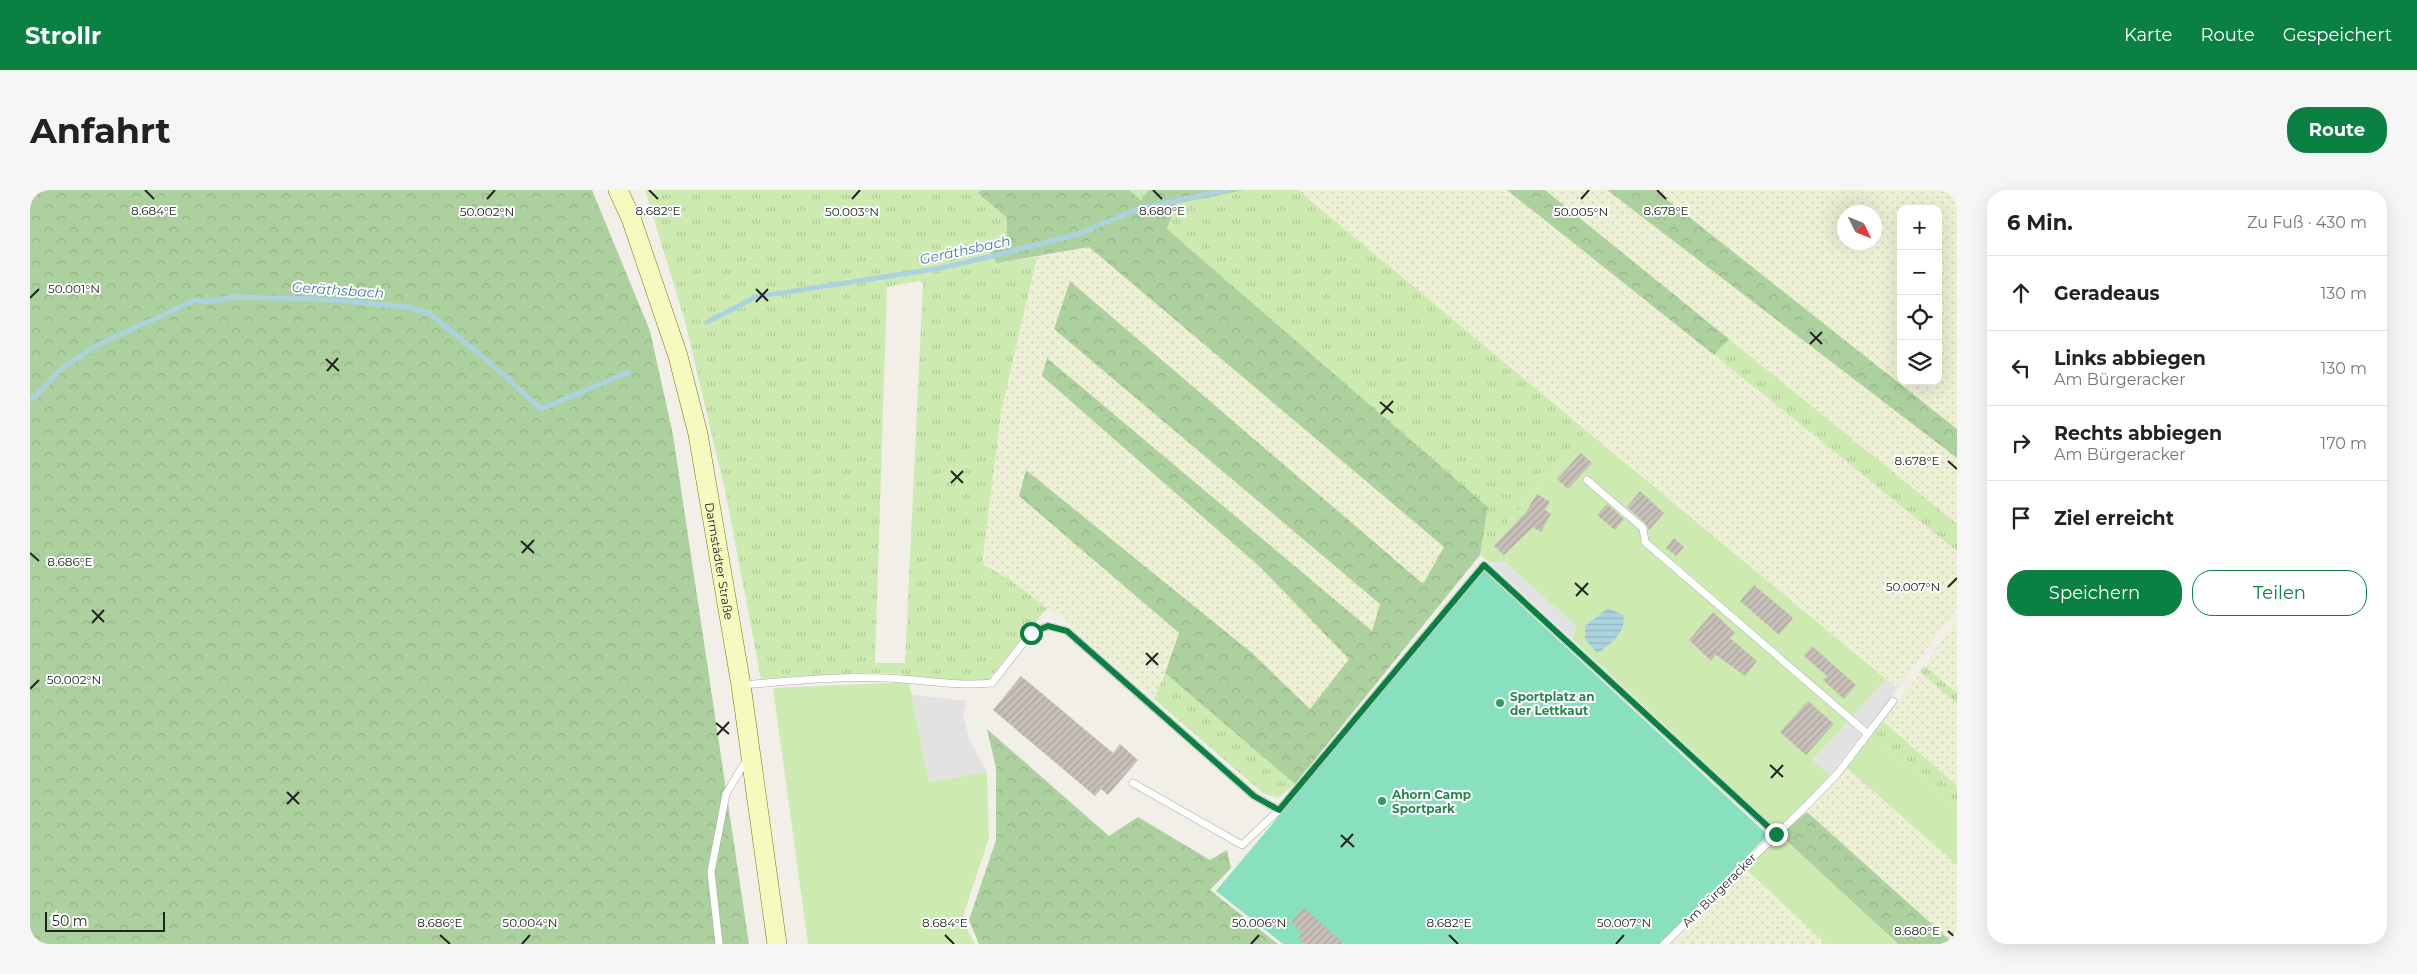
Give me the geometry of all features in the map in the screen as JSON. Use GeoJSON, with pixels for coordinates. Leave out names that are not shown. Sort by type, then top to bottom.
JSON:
{"type":"FeatureCollection","features":[{"type":"Feature","properties":{"kind":"main road","name":"Darmstädter Straße"},"geometry":{"type":"LineString","coordinates":[[618,190],[631,218],[678,356],[695,425],[741,685],[777,944]]}},
{"type":"Feature","properties":{"kind":"lane"},"geometry":{"type":"LineString","coordinates":[[1587,480],[1644,528],[1645,542],[1868,734]]}},
{"type":"Feature","properties":{"kind":"lane"},"geometry":{"type":"LineString","coordinates":[[1133,783],[1242,845],[1279,810],[1484,565],[1776,834]]}},
{"type":"Feature","properties":{"kind":"lane"},"geometry":{"type":"LineString","coordinates":[[741,685],[870,677],[914,678],[967,685],[992,683],[1031,633],[1048,626],[1067,631],[1254,796],[1279,810]]}},
{"type":"Feature","properties":{"kind":"lane","name":"Am Bürgeracker"},"geometry":{"type":"LineString","coordinates":[[1664,944],[1838,773],[1893,701]]}},
{"type":"Feature","properties":{"kind":"lane"},"geometry":{"type":"LineString","coordinates":[[719,944],[711,872],[712,863],[726,794],[750,754]]}},
{"type":"Feature","properties":{"kind":"green space"},"geometry":{"type":"Polygon","coordinates":[[[30,190],[592,190],[650,331],[673,435],[749,944],[30,944],[30,190]]]}},
{"type":"Feature","properties":{"kind":"green space"},"geometry":{"type":"Polygon","coordinates":[[[645,190],[981,190],[979,193],[1007,218],[1006,244],[996,263],[1037,257],[1001,412],[982,564],[1009,579],[1047,608],[988,680],[960,681],[877,673],[761,679],[726,495],[685,321],[645,190]],[[919,281],[887,287],[875,663],[905,663],[923,283],[919,281]]]}},
{"type":"Feature","properties":{"kind":"green space"},"geometry":{"type":"Polygon","coordinates":[[[981,190],[1129,190],[1141,200],[1149,190],[1245,190],[1176,204],[1167,229],[1488,507],[1480,555],[1295,784],[1165,673],[1179,633],[1019,496],[1026,470],[1252,653],[1310,709],[1349,659],[1260,567],[1042,376],[1047,358],[1372,631],[1380,604],[1054,329],[1070,281],[1423,584],[1444,547],[1089,247],[997,263],[987,247],[1006,244],[1007,218],[978,193],[981,190]]]}},
{"type":"Feature","properties":{"kind":"green space"},"geometry":{"type":"Polygon","coordinates":[[[1129,190],[1149,190],[1141,200],[1129,190]]]}},
{"type":"Feature","properties":{"kind":"green space"},"geometry":{"type":"Polygon","coordinates":[[[1245,190],[1298,190],[1587,431],[1480,555],[1488,507],[1167,229],[1176,204],[1245,190]]]}},
{"type":"Feature","properties":{"kind":"green space"},"geometry":{"type":"Polygon","coordinates":[[[1298,190],[1507,190],[1957,551],[1957,607],[1898,688],[1298,190]]]}},
{"type":"Feature","properties":{"kind":"green space"},"geometry":{"type":"Polygon","coordinates":[[[1507,190],[1545,190],[1729,339],[1714,355],[1507,190]]]}},
{"type":"Feature","properties":{"kind":"green space"},"geometry":{"type":"Polygon","coordinates":[[[1545,190],[1607,190],[1957,458],[1957,524],[1545,190]]]}},
{"type":"Feature","properties":{"kind":"green space"},"geometry":{"type":"Polygon","coordinates":[[[1607,190],[1655,190],[1897,382],[1897,385],[1901,385],[1957,429],[1957,458],[1607,190]]]}},
{"type":"Feature","properties":{"kind":"green space"},"geometry":{"type":"Polygon","coordinates":[[[1655,190],[1957,190],[1957,429],[1901,385],[1942,385],[1942,205],[1897,205],[1897,382],[1655,190]]]}},
{"type":"Feature","properties":{"kind":"green space"},"geometry":{"type":"Polygon","coordinates":[[[1089,247],[1444,547],[1423,584],[1070,281],[1054,329],[1380,604],[1372,632],[1047,359],[1042,376],[1260,567],[1350,659],[1310,709],[1252,653],[1026,470],[1019,496],[1179,633],[1154,699],[1070,625],[1009,579],[982,564],[1001,412],[1037,257],[1089,247]]]}},
{"type":"Feature","properties":{"kind":"green space"},"geometry":{"type":"Polygon","coordinates":[[[1729,339],[1957,524],[1957,551],[1714,355],[1729,339]]]}},
{"type":"Feature","properties":{"kind":"green space"},"geometry":{"type":"Polygon","coordinates":[[[1587,431],[1886,679],[1813,760],[1830,775],[1805,803],[1777,829],[1572,639],[1576,626],[1505,562],[1489,562],[1480,555],[1587,431]]]}},
{"type":"Feature","properties":{"kind":"green space","name":"Sportplatz an der Lettkaut"},"geometry":{"type":"Polygon","coordinates":[[[1484,571],[1768,835],[1660,944],[1283,944],[1216,891],[1484,571]]]}},
{"type":"Feature","properties":{"kind":"green space"},"geometry":{"type":"Polygon","coordinates":[[[1957,620],[1957,693],[1924,666],[1957,620]]]}},
{"type":"Feature","properties":{"kind":"green space"},"geometry":{"type":"Polygon","coordinates":[[[1924,666],[1957,693],[1957,704],[1920,672],[1924,666]]]}},
{"type":"Feature","properties":{"kind":"green space"},"geometry":{"type":"Polygon","coordinates":[[[1920,672],[1957,704],[1957,786],[1883,721],[1920,672]]]}},
{"type":"Feature","properties":{"kind":"green space"},"geometry":{"type":"Polygon","coordinates":[[[1165,673],[1295,784],[1278,798],[1263,793],[1154,699],[1165,673]]]}},
{"type":"Feature","properties":{"kind":"green space"},"geometry":{"type":"Polygon","coordinates":[[[909,682],[929,782],[987,772],[989,838],[962,919],[975,944],[808,944],[773,688],[909,682]]]}},
{"type":"Feature","properties":{"kind":"green space"},"geometry":{"type":"Polygon","coordinates":[[[1883,721],[1957,786],[1957,811],[1872,735],[1883,721]]]}},
{"type":"Feature","properties":{"kind":"green space"},"geometry":{"type":"Polygon","coordinates":[[[987,729],[1109,836],[1138,817],[1210,860],[1227,850],[1231,868],[1210,890],[1278,944],[979,944],[969,920],[996,840],[996,768],[987,729]]]}},
{"type":"Feature","properties":{"kind":"green space"},"geometry":{"type":"Polygon","coordinates":[[[1872,735],[1957,811],[1957,865],[1847,768],[1872,735]]]}},
{"type":"Feature","properties":{"kind":"green space"},"geometry":{"type":"Polygon","coordinates":[[[1847,768],[1957,865],[1957,944],[1954,944],[1807,812],[1847,768]]]}},
{"type":"Feature","properties":{"kind":"green space"},"geometry":{"type":"Polygon","coordinates":[[[1807,812],[1954,944],[1898,944],[1780,835],[1807,812]]]}},
{"type":"Feature","properties":{"kind":"green space"},"geometry":{"type":"Polygon","coordinates":[[[1780,835],[1898,944],[1826,944],[1746,869],[1780,835]]]}},
{"type":"Feature","properties":{"kind":"green space"},"geometry":{"type":"Polygon","coordinates":[[[1746,869],[1826,944],[1672,944],[1746,869]]]}},
{"type":"Feature","properties":{"kind":"shaded area"},"geometry":{"type":"Polygon","coordinates":[[[1489,562],[1505,562],[1576,626],[1572,639],[1489,562]]]}},
{"type":"Feature","properties":{"kind":"shaded area"},"geometry":{"type":"Polygon","coordinates":[[[1886,679],[1898,688],[1830,775],[1813,761],[1886,679]]]}},
{"type":"Feature","properties":{"kind":"shaded area"},"geometry":{"type":"Polygon","coordinates":[[[912,695],[967,701],[963,715],[970,741],[987,772],[929,782],[912,695]]]}},
{"type":"Feature","properties":{"kind":"water"},"geometry":{"type":"Polygon","coordinates":[[[1608,608],[1623,615],[1623,626],[1612,642],[1597,653],[1585,639],[1585,626],[1608,608]]]}},
{"type":"Feature","properties":{"kind":"building"},"geometry":{"type":"Polygon","coordinates":[[[1581,453],[1592,463],[1568,489],[1557,479],[1581,453]]]}},
{"type":"Feature","properties":{"kind":"building"},"geometry":{"type":"Polygon","coordinates":[[[1640,491],[1664,513],[1649,530],[1646,524],[1627,507],[1640,491]]]}},
{"type":"Feature","properties":{"kind":"building"},"geometry":{"type":"Polygon","coordinates":[[[1537,494],[1550,502],[1545,510],[1551,514],[1541,532],[1533,527],[1504,555],[1494,546],[1526,512],[1537,494]]]}},
{"type":"Feature","properties":{"kind":"building"},"geometry":{"type":"Polygon","coordinates":[[[1607,504],[1624,519],[1615,530],[1597,515],[1607,504]]]}},
{"type":"Feature","properties":{"kind":"building"},"geometry":{"type":"Polygon","coordinates":[[[1674,538],[1684,547],[1676,556],[1666,548],[1674,538]]]}},
{"type":"Feature","properties":{"kind":"building"},"geometry":{"type":"Polygon","coordinates":[[[1754,585],[1793,618],[1779,635],[1740,601],[1754,585]]]}},
{"type":"Feature","properties":{"kind":"building"},"geometry":{"type":"Polygon","coordinates":[[[1713,612],[1735,633],[1730,638],[1757,661],[1745,676],[1716,655],[1711,661],[1689,640],[1713,612]]]}},
{"type":"Feature","properties":{"kind":"building"},"geometry":{"type":"Polygon","coordinates":[[[1812,646],[1856,685],[1844,699],[1823,680],[1827,676],[1804,656],[1812,646]]]}},
{"type":"Feature","properties":{"kind":"building"},"geometry":{"type":"Polygon","coordinates":[[[1021,676],[1113,753],[1120,744],[1138,760],[1108,795],[1101,789],[1095,796],[993,710],[1021,676]]]}},
{"type":"Feature","properties":{"kind":"building"},"geometry":{"type":"Polygon","coordinates":[[[1808,701],[1834,724],[1806,755],[1780,732],[1808,701]]]}},
{"type":"Feature","properties":{"kind":"building"},"geometry":{"type":"Polygon","coordinates":[[[1304,908],[1344,944],[1305,944],[1298,937],[1302,932],[1291,922],[1304,908]]]}},
{"type":"Feature","properties":{"kind":"waterway","name":"Geräthsbach"},"geometry":{"type":"LineString","coordinates":[[707,322],[756,297],[941,268],[1078,234],[1138,209],[1227,190]]}},
{"type":"Feature","properties":{"kind":"waterway","name":"Geräthsbach"},"geometry":{"type":"LineString","coordinates":[[30,399],[36,396],[60,370],[97,345],[196,300],[207,302],[232,297],[320,299],[408,307],[430,314],[496,368],[541,409],[629,372]]}},
{"type":"Feature","properties":{"kind":"place","name":"Sportplatz an der Lettkaut"},"geometry":{"type":"Point","coordinates":[1500,703]}},
{"type":"Feature","properties":{"kind":"place","name":"Ahorn Camp Sportpark"},"geometry":{"type":"Point","coordinates":[1382,801]}},
{"type":"Feature","properties":{"kind":"route"},"geometry":{"type":"LineString","coordinates":[[1031,633],[1048,626],[1067,631],[1254,796],[1279,810],[1484,565],[1776,834]]}}]}
